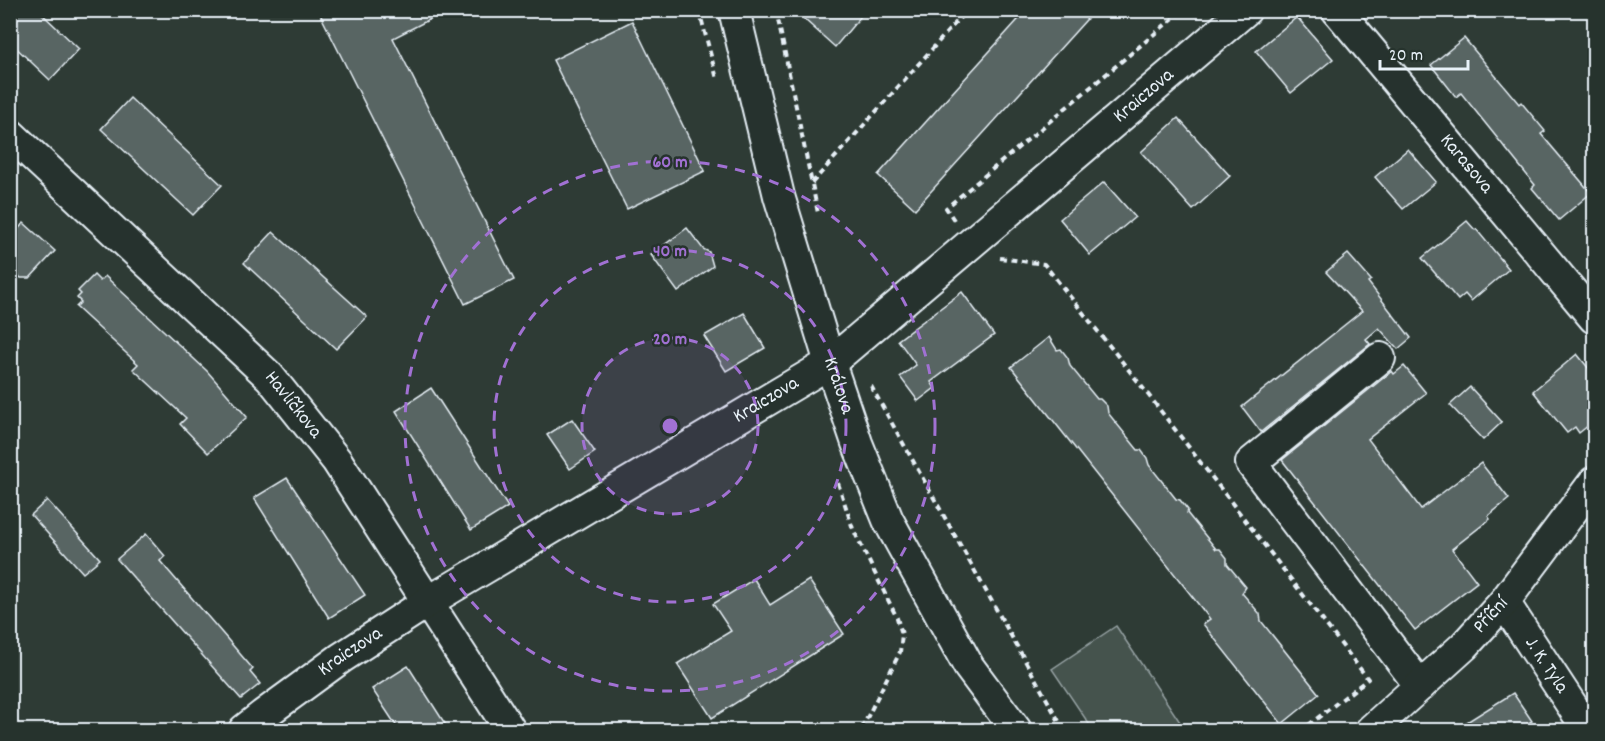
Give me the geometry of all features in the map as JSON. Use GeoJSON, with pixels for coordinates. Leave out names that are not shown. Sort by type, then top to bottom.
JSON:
{"type":"FeatureCollection","features":[{"type":"Feature","properties":{"kind":"street","name":"Králova"},"geometry":{"type":"LineString","coordinates":[[734,10],[779,196],[857,443],[888,520],[969,668],[1016,730]]}},
{"type":"Feature","properties":{"kind":"street","name":"Kraiczova"},"geometry":{"type":"LineString","coordinates":[[260,725],[341,658],[426,603],[830,363],[981,250],[1246,10]]}},
{"type":"Feature","properties":{"kind":"street","name":"Karasova"},"geometry":{"type":"LineString","coordinates":[[1337,10],[1594,318]]}},
{"type":"Feature","properties":{"kind":"street","name":"Havlíčkova"},"geometry":{"type":"LineString","coordinates":[[10,134],[270,377],[337,461],[426,603],[510,730]]}},
{"type":"Feature","properties":{"kind":"street"},"geometry":{"type":"LineString","coordinates":[[1380,358],[1251,464],[1420,686]]}},
{"type":"Feature","properties":{"kind":"street","name":"Příční"},"geometry":{"type":"LineString","coordinates":[[1371,730],[1464,646],[1504,602],[1594,482]]}},
{"type":"Feature","properties":{"kind":"street","name":"J. K. Tyla"},"geometry":{"type":"LineString","coordinates":[[1504,602],[1588,730]]}},
{"type":"Feature","properties":{"kind":"path"},"geometry":{"type":"LineString","coordinates":[[776,10],[819,216]]}},
{"type":"Feature","properties":{"kind":"path"},"geometry":{"type":"LineString","coordinates":[[812,183],[967,10]]}},
{"type":"Feature","properties":{"kind":"path"},"geometry":{"type":"LineString","coordinates":[[1183,10],[946,208],[981,250],[1044,264],[1144,388],[1368,679],[1302,730]]}},
{"type":"Feature","properties":{"kind":"path"},"geometry":{"type":"LineString","coordinates":[[866,376],[1064,730]]}},
{"type":"Feature","properties":{"kind":"path"},"geometry":{"type":"LineString","coordinates":[[836,477],[853,529],[897,618],[902,634],[900,652],[861,730]]}},
{"type":"Feature","properties":{"kind":"shaded area"},"geometry":{"type":"Polygon","coordinates":[[[1116,626],[1180,722],[1168,730],[1093,730],[1052,669],[1116,626]]]}},
{"type":"Feature","properties":{"kind":"building"},"geometry":{"type":"Polygon","coordinates":[[[10,10],[38,10],[79,49],[50,80],[10,42],[10,10]]]}},
{"type":"Feature","properties":{"kind":"building"},"geometry":{"type":"Polygon","coordinates":[[[318,10],[448,10],[393,38],[514,280],[465,304],[318,10]]]}},
{"type":"Feature","properties":{"kind":"building"},"geometry":{"type":"Polygon","coordinates":[[[794,10],[866,10],[835,47],[794,10]]]}},
{"type":"Feature","properties":{"kind":"building"},"geometry":{"type":"Polygon","coordinates":[[[1027,10],[1095,10],[915,209],[878,175],[1027,10]]]}},
{"type":"Feature","properties":{"kind":"building"},"geometry":{"type":"Polygon","coordinates":[[[1297,17],[1333,59],[1291,93],[1256,51],[1297,17]]]}},
{"type":"Feature","properties":{"kind":"building"},"geometry":{"type":"Polygon","coordinates":[[[632,21],[705,171],[627,209],[553,60],[632,21]]]}},
{"type":"Feature","properties":{"kind":"building"},"geometry":{"type":"Polygon","coordinates":[[[1464,38],[1519,104],[1521,102],[1545,131],[1541,134],[1591,193],[1559,220],[1532,188],[1535,185],[1461,93],[1456,97],[1431,65],[1464,38]]]}},
{"type":"Feature","properties":{"kind":"building"},"geometry":{"type":"Polygon","coordinates":[[[130,98],[222,185],[193,215],[101,129],[130,98]]]}},
{"type":"Feature","properties":{"kind":"building"},"geometry":{"type":"Polygon","coordinates":[[[1178,118],[1230,176],[1193,210],[1141,152],[1178,118]]]}},
{"type":"Feature","properties":{"kind":"building"},"geometry":{"type":"Polygon","coordinates":[[[1408,149],[1436,182],[1403,209],[1375,177],[1408,149]]]}},
{"type":"Feature","properties":{"kind":"building"},"geometry":{"type":"Polygon","coordinates":[[[1104,182],[1135,217],[1090,255],[1060,219],[1104,182]]]}},
{"type":"Feature","properties":{"kind":"building"},"geometry":{"type":"Polygon","coordinates":[[[1467,221],[1509,269],[1471,301],[1465,294],[1458,300],[1422,258],[1467,221]]]}},
{"type":"Feature","properties":{"kind":"building"},"geometry":{"type":"Polygon","coordinates":[[[24,223],[55,251],[30,278],[21,278],[10,268],[10,237],[24,223]]]}},
{"type":"Feature","properties":{"kind":"building"},"geometry":{"type":"Polygon","coordinates":[[[687,228],[703,249],[709,252],[713,266],[678,292],[651,255],[687,228]]]}},
{"type":"Feature","properties":{"kind":"building"},"geometry":{"type":"Polygon","coordinates":[[[273,232],[367,317],[336,349],[244,263],[273,232]]]}},
{"type":"Feature","properties":{"kind":"building"},"geometry":{"type":"Polygon","coordinates":[[[1348,254],[1371,280],[1368,282],[1411,338],[1398,349],[1379,328],[1366,339],[1370,344],[1261,432],[1242,407],[1362,311],[1326,272],[1348,254]]]}},
{"type":"Feature","properties":{"kind":"building"},"geometry":{"type":"Polygon","coordinates":[[[94,275],[100,281],[105,276],[207,371],[247,417],[208,453],[180,424],[186,418],[133,369],[138,364],[76,307],[81,302],[77,298],[81,294],[78,291],[94,275]]]}},
{"type":"Feature","properties":{"kind":"building"},"geometry":{"type":"Polygon","coordinates":[[[962,292],[994,335],[931,382],[935,388],[918,401],[900,377],[916,365],[898,340],[962,292]]]}},
{"type":"Feature","properties":{"kind":"building"},"geometry":{"type":"Polygon","coordinates":[[[744,313],[765,348],[726,371],[704,336],[744,313]]]}},
{"type":"Feature","properties":{"kind":"building"},"geometry":{"type":"Polygon","coordinates":[[[1049,337],[1057,350],[1061,349],[1068,358],[1070,366],[1097,399],[1107,406],[1108,413],[1138,450],[1141,450],[1149,465],[1176,499],[1180,500],[1188,510],[1187,513],[1216,549],[1220,549],[1227,558],[1227,564],[1246,587],[1242,593],[1260,614],[1261,621],[1319,694],[1282,724],[1203,624],[1210,619],[1011,367],[1049,337]]]}},
{"type":"Feature","properties":{"kind":"building"},"geometry":{"type":"Polygon","coordinates":[[[1577,354],[1594,375],[1594,421],[1579,433],[1575,427],[1567,433],[1533,391],[1577,354]]]}},
{"type":"Feature","properties":{"kind":"building"},"geometry":{"type":"Polygon","coordinates":[[[1404,366],[1426,393],[1368,439],[1421,509],[1481,463],[1509,499],[1488,516],[1490,519],[1452,549],[1477,582],[1415,630],[1282,460],[1392,371],[1394,374],[1404,366]]]}},
{"type":"Feature","properties":{"kind":"building"},"geometry":{"type":"Polygon","coordinates":[[[1470,387],[1502,422],[1483,440],[1450,405],[1470,387]]]}},
{"type":"Feature","properties":{"kind":"building"},"geometry":{"type":"Polygon","coordinates":[[[431,388],[508,507],[471,530],[396,411],[431,388]]]}},
{"type":"Feature","properties":{"kind":"building"},"geometry":{"type":"Polygon","coordinates":[[[572,419],[595,452],[570,469],[547,435],[572,419]]]}},
{"type":"Feature","properties":{"kind":"building"},"geometry":{"type":"Polygon","coordinates":[[[287,478],[365,595],[329,618],[254,498],[287,478]]]}},
{"type":"Feature","properties":{"kind":"building"},"geometry":{"type":"Polygon","coordinates":[[[47,500],[100,559],[83,573],[31,515],[47,500]]]}},
{"type":"Feature","properties":{"kind":"building"},"geometry":{"type":"Polygon","coordinates":[[[146,534],[165,556],[160,561],[253,669],[250,672],[260,684],[241,699],[117,559],[146,534]]]}},
{"type":"Feature","properties":{"kind":"building"},"geometry":{"type":"Polygon","coordinates":[[[754,579],[770,605],[809,580],[844,634],[712,718],[677,664],[731,631],[713,604],[754,579]]]}},
{"type":"Feature","properties":{"kind":"building"},"geometry":{"type":"Polygon","coordinates":[[[408,666],[449,730],[399,730],[372,689],[408,666]]]}},
{"type":"Feature","properties":{"kind":"building"},"geometry":{"type":"Polygon","coordinates":[[[1513,693],[1532,721],[1517,730],[1454,730],[1513,693]]]}}]}
